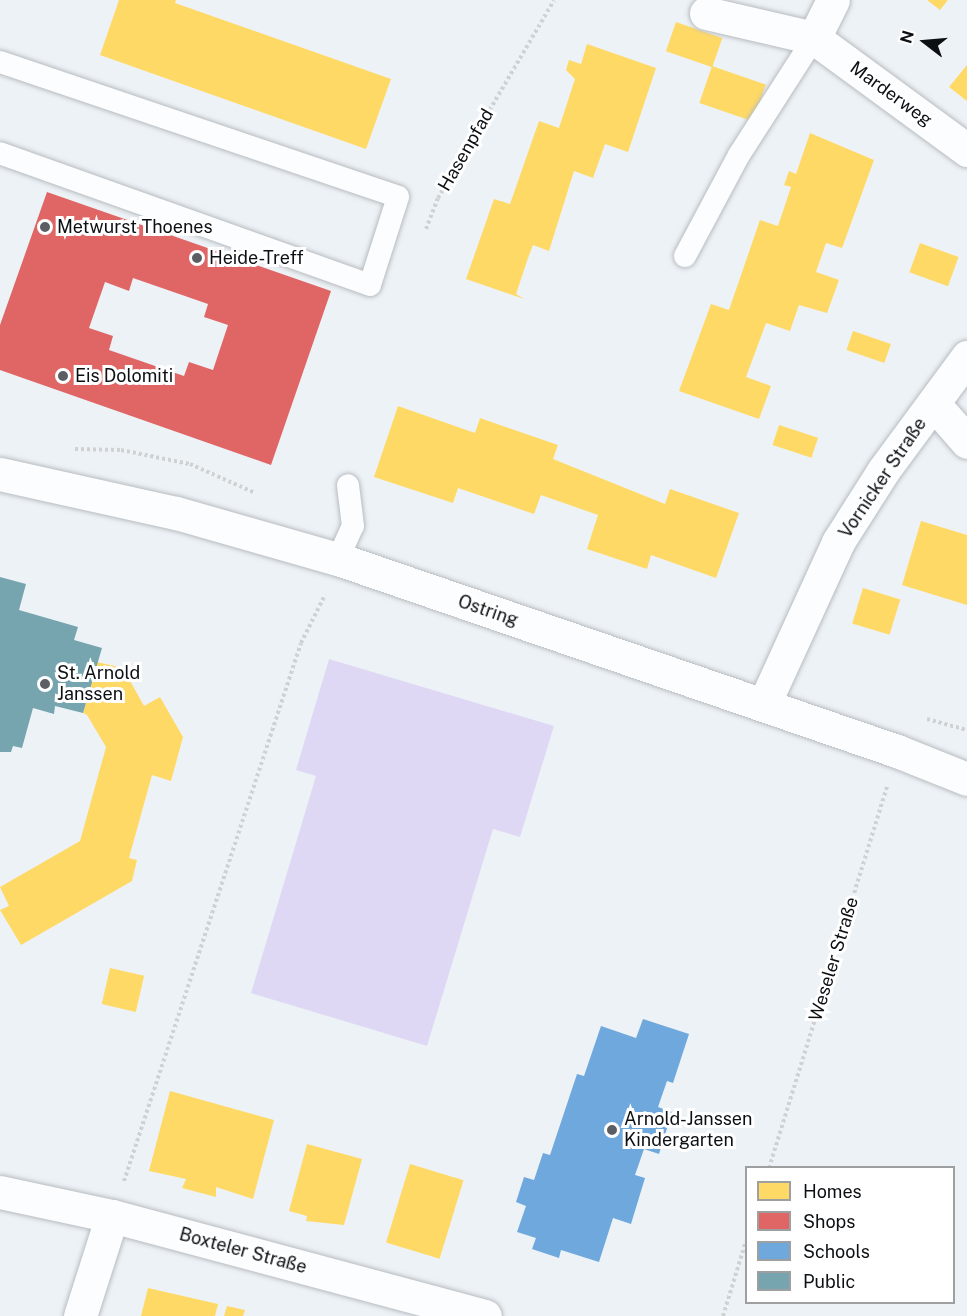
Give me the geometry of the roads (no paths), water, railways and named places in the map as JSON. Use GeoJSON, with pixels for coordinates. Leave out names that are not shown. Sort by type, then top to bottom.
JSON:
{"type":"FeatureCollection","features":[{"type":"Feature","properties":{"kind":"street"},"geometry":{"type":"LineString","coordinates":[[814,38],[834,0]]}},
{"type":"Feature","properties":{"kind":"street","name":"Marderweg"},"geometry":{"type":"LineString","coordinates":[[706,13],[814,38],[967,150]]}},
{"type":"Feature","properties":{"kind":"street","name":"Vornicker Straße"},"geometry":{"type":"LineString","coordinates":[[764,704],[838,542],[883,471],[967,357]]}},
{"type":"Feature","properties":{"kind":"street"},"geometry":{"type":"LineString","coordinates":[[934,404],[967,442]]}},
{"type":"Feature","properties":{"kind":"street","name":"Ostring"},"geometry":{"type":"LineString","coordinates":[[0,474],[176,513],[338,559],[764,704],[897,751],[967,779]]}},
{"type":"Feature","properties":{"kind":"street","name":"Boxteler Straße"},"geometry":{"type":"LineString","coordinates":[[0,1192],[112,1216],[485,1316]]}},
{"type":"Feature","properties":{"kind":"street"},"geometry":{"type":"LineString","coordinates":[[80,1316],[112,1216]]}},
{"type":"Feature","properties":{"kind":"lane"},"geometry":{"type":"LineString","coordinates":[[685,256],[738,155],[814,38]]}},
{"type":"Feature","properties":{"kind":"lane"},"geometry":{"type":"LineString","coordinates":[[0,62],[398,197],[370,285],[0,153]]}},
{"type":"Feature","properties":{"kind":"lane"},"geometry":{"type":"LineString","coordinates":[[338,559],[353,526],[348,485]]}},
{"type":"Feature","properties":{"kind":"place","name":"Metwurst Thoenes"},"geometry":{"type":"Point","coordinates":[45,227]}},
{"type":"Feature","properties":{"kind":"place","name":"Heide-Treff"},"geometry":{"type":"Point","coordinates":[197,258]}},
{"type":"Feature","properties":{"kind":"place","name":"Eis Dolomiti"},"geometry":{"type":"Point","coordinates":[63,376]}},
{"type":"Feature","properties":{"kind":"place","name":"St. Arnold Janssen"},"geometry":{"type":"Point","coordinates":[45,684]}},
{"type":"Feature","properties":{"kind":"place","name":"Arnold-Janssen Kindergarten"},"geometry":{"type":"Point","coordinates":[612,1130]}}]}
